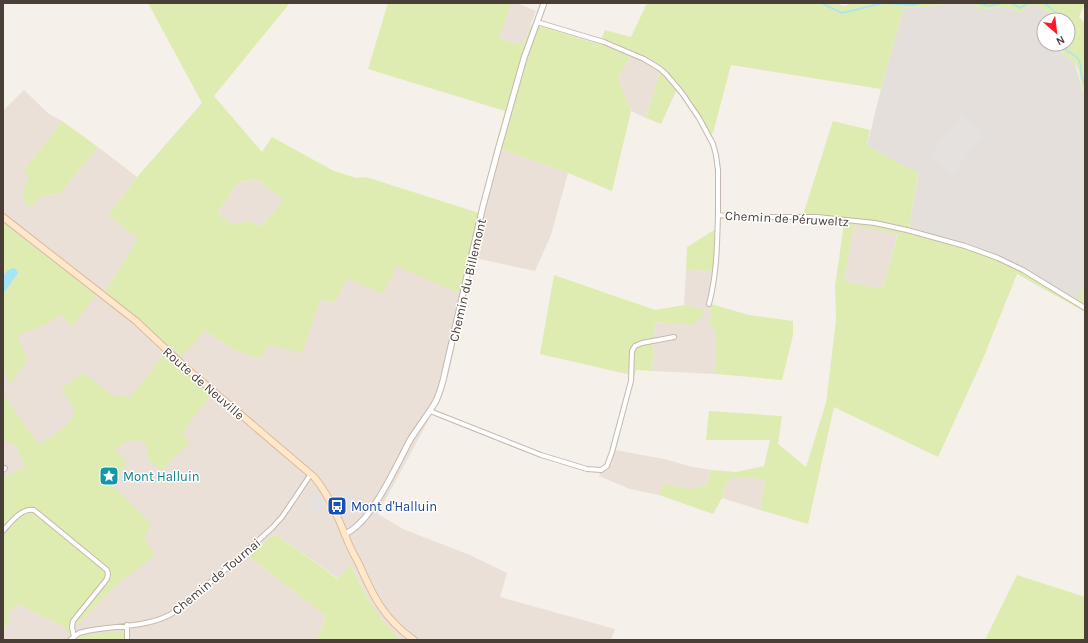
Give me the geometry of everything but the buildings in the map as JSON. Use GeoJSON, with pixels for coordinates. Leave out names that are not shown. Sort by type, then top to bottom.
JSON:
{"type":"FeatureCollection","features":[{"type":"Feature","properties":{"kind":"main road","name":"Route de Neuville"},"geometry":{"type":"LineString","coordinates":[[3,217],[136,321],[186,368],[311,474],[330,500],[351,551],[381,608],[395,625],[414,640]]}},
{"type":"Feature","properties":{"kind":"main road","name":"Route de Neuville"},"geometry":{"type":"LineString","coordinates":[[351,551],[356,568],[375,606],[392,627],[407,640]]}},
{"type":"Feature","properties":{"kind":"street","name":"Chemin du Billemont"},"geometry":{"type":"LineString","coordinates":[[344,534],[351,532],[356,528],[377,501],[412,436],[438,397],[444,380],[483,206],[498,150],[524,58],[544,3]]}},
{"type":"Feature","properties":{"kind":"street","name":"Chemin de Péruweltz"},"geometry":{"type":"LineString","coordinates":[[537,22],[604,42],[652,63],[670,78],[686,98],[703,124],[713,144],[718,170],[718,215],[738,217],[817,217],[875,223],[900,228],[960,245],[998,258],[1023,270],[1085,308]]}},
{"type":"Feature","properties":{"kind":"street"},"geometry":{"type":"LineString","coordinates":[[709,304],[714,285],[717,256],[718,215]]}},
{"type":"Feature","properties":{"kind":"street"},"geometry":{"type":"LineString","coordinates":[[430,411],[541,455],[587,469],[601,470],[608,464],[615,442],[632,377],[632,354],[634,349],[637,344],[674,337]]}},
{"type":"Feature","properties":{"kind":"street","name":"Chemin de Tournai"},"geometry":{"type":"LineString","coordinates":[[72,638],[87,631],[156,620],[168,616],[231,565],[276,525],[311,474]]}},
{"type":"Feature","properties":{"kind":"street"},"geometry":{"type":"LineString","coordinates":[[3,530],[21,512],[34,510],[107,570],[108,577],[105,583],[73,621],[72,638]]}},
{"type":"Feature","properties":{"kind":"street"},"geometry":{"type":"LineString","coordinates":[[127,625],[127,640]]}},
{"type":"Feature","properties":{"kind":"shaded area"},"geometry":{"type":"Polygon","coordinates":[[[511,3],[517,3],[536,11],[523,45],[498,39],[511,3]]]}},
{"type":"Feature","properties":{"kind":"shaded area"},"geometry":{"type":"Polygon","coordinates":[[[952,3],[971,3],[981,9],[1007,7],[1021,12],[1030,5],[1038,5],[1048,12],[1036,12],[1036,52],[1061,52],[1075,63],[1082,89],[1085,94],[1085,283],[1077,302],[1020,265],[965,243],[909,227],[918,174],[867,146],[904,7],[916,8],[952,3]]]}},
{"type":"Feature","properties":{"kind":"shaded area"},"geometry":{"type":"Polygon","coordinates":[[[633,52],[662,65],[646,118],[631,111],[618,77],[633,52]]]}},
{"type":"Feature","properties":{"kind":"shaded area"},"geometry":{"type":"Polygon","coordinates":[[[24,90],[49,114],[62,121],[36,155],[23,169],[42,195],[59,194],[98,147],[137,177],[108,215],[139,239],[105,292],[141,322],[205,331],[236,351],[261,359],[268,344],[320,300],[334,302],[348,279],[396,266],[479,213],[495,147],[568,173],[551,235],[535,271],[475,258],[448,376],[435,408],[378,514],[403,529],[470,555],[507,573],[500,597],[615,629],[611,640],[400,640],[387,627],[374,610],[351,565],[339,579],[275,534],[248,556],[326,616],[317,640],[3,640],[3,631],[10,621],[7,614],[17,604],[64,627],[25,466],[3,481],[3,111],[24,90]]]}},
{"type":"Feature","properties":{"kind":"shaded area"},"geometry":{"type":"Polygon","coordinates":[[[961,115],[984,132],[953,174],[930,156],[961,115]]]}},
{"type":"Feature","properties":{"kind":"shaded area"},"geometry":{"type":"Polygon","coordinates":[[[257,179],[283,200],[262,226],[247,221],[234,225],[217,213],[239,182],[257,179]]]}},
{"type":"Feature","properties":{"kind":"shaded area"},"geometry":{"type":"Polygon","coordinates":[[[854,224],[898,233],[882,289],[844,281],[854,224]]]}},
{"type":"Feature","properties":{"kind":"shaded area"},"geometry":{"type":"Polygon","coordinates":[[[686,270],[717,271],[711,304],[716,331],[716,374],[652,371],[655,322],[664,323],[705,311],[684,305],[686,270]]]}},
{"type":"Feature","properties":{"kind":"shaded area"},"geometry":{"type":"Polygon","coordinates":[[[610,449],[664,459],[711,470],[707,484],[689,489],[664,483],[659,495],[630,489],[599,476],[602,467],[607,462],[610,449]]]}},
{"type":"Feature","properties":{"kind":"shaded area"},"geometry":{"type":"Polygon","coordinates":[[[733,476],[765,479],[760,510],[722,498],[725,485],[733,476]]]}},
{"type":"Feature","properties":{"kind":"shaded area"},"geometry":{"type":"Polygon","coordinates":[[[344,489],[365,505],[357,514],[337,499],[344,489]]]}},
{"type":"Feature","properties":{"kind":"shaded area"},"geometry":{"type":"Polygon","coordinates":[[[318,490],[325,506],[319,515],[308,508],[318,490]]]}},
{"type":"Feature","properties":{"kind":"green space"},"geometry":{"type":"Polygon","coordinates":[[[148,3],[290,3],[214,96],[262,152],[272,137],[334,171],[356,178],[366,177],[479,213],[461,294],[396,266],[383,294],[348,279],[334,302],[320,300],[302,353],[268,344],[261,359],[236,351],[205,331],[182,356],[105,292],[138,239],[108,215],[137,177],[202,103],[148,3]],[[257,179],[239,182],[217,213],[234,225],[247,221],[262,226],[283,200],[257,179]]]}},
{"type":"Feature","properties":{"kind":"green space"},"geometry":{"type":"Polygon","coordinates":[[[388,3],[511,3],[499,39],[523,45],[531,25],[599,44],[605,30],[631,37],[647,3],[836,3],[843,6],[854,3],[952,3],[916,8],[904,7],[881,89],[731,65],[713,133],[707,138],[704,129],[677,89],[661,124],[646,118],[662,65],[633,52],[618,77],[631,111],[612,191],[568,173],[495,147],[505,111],[368,69],[388,3]]]}},
{"type":"Feature","properties":{"kind":"green space"},"geometry":{"type":"Polygon","coordinates":[[[971,3],[1085,3],[1079,17],[1085,23],[1085,94],[1077,66],[1062,52],[1076,52],[1076,12],[1048,12],[1038,5],[1030,5],[1021,12],[1007,7],[981,9],[971,3]]]}},
{"type":"Feature","properties":{"kind":"green space"},"geometry":{"type":"Polygon","coordinates":[[[62,121],[98,147],[59,194],[42,195],[30,207],[24,201],[24,185],[29,179],[23,169],[36,155],[62,121]]]}},
{"type":"Feature","properties":{"kind":"green space"},"geometry":{"type":"Polygon","coordinates":[[[833,121],[870,130],[867,146],[918,173],[909,227],[965,243],[1020,265],[1077,301],[1085,283],[1085,312],[1017,274],[982,361],[938,457],[834,407],[808,524],[760,510],[765,479],[733,477],[725,485],[722,498],[713,514],[659,495],[664,483],[689,489],[707,484],[711,470],[736,472],[764,466],[770,440],[706,440],[709,411],[782,416],[778,444],[806,467],[826,403],[836,320],[835,286],[844,224],[801,221],[833,121]],[[854,225],[844,281],[882,289],[898,234],[854,225]]]}},
{"type":"Feature","properties":{"kind":"green space"},"geometry":{"type":"Polygon","coordinates":[[[3,223],[96,295],[71,327],[61,314],[44,325],[17,335],[28,360],[10,384],[3,367],[3,294],[18,273],[5,271],[3,275],[3,223]]]}},
{"type":"Feature","properties":{"kind":"green space"},"geometry":{"type":"Polygon","coordinates":[[[714,230],[720,230],[717,271],[686,270],[687,247],[714,230]]]}},
{"type":"Feature","properties":{"kind":"green space"},"geometry":{"type":"Polygon","coordinates":[[[554,275],[655,310],[684,305],[706,310],[693,325],[655,322],[652,371],[636,370],[616,450],[610,449],[631,375],[540,354],[554,275]]]}},
{"type":"Feature","properties":{"kind":"green space"},"geometry":{"type":"Polygon","coordinates":[[[711,304],[749,315],[793,321],[793,335],[782,380],[716,374],[716,331],[710,326],[711,304]]]}},
{"type":"Feature","properties":{"kind":"green space"},"geometry":{"type":"Polygon","coordinates":[[[165,354],[211,395],[191,420],[183,434],[190,443],[161,470],[148,460],[146,442],[131,440],[115,449],[127,463],[111,485],[151,524],[144,539],[156,555],[119,582],[68,634],[64,627],[17,604],[7,614],[10,621],[3,631],[3,472],[7,477],[25,466],[16,445],[3,440],[3,394],[38,444],[49,439],[69,423],[75,411],[61,388],[84,373],[112,395],[130,397],[165,354]]]}},
{"type":"Feature","properties":{"kind":"green space"},"geometry":{"type":"Polygon","coordinates":[[[275,534],[338,579],[351,565],[366,595],[378,614],[384,623],[400,640],[317,640],[326,616],[248,556],[275,534]]]}},
{"type":"Feature","properties":{"kind":"green space"},"geometry":{"type":"Polygon","coordinates":[[[1017,575],[1085,597],[1085,640],[985,640],[1017,575]]]}},
{"type":"Feature","properties":{"kind":"green space"},"geometry":{"type":"Polygon","coordinates":[[[123,630],[123,640],[77,640],[82,636],[123,630]]]}},
{"type":"Feature","properties":{"kind":"water"},"geometry":{"type":"Polygon","coordinates":[[[12,268],[16,269],[18,273],[3,294],[4,276],[8,270],[12,268]]]}},
{"type":"Feature","properties":{"kind":"waterway"},"geometry":{"type":"LineString","coordinates":[[822,3],[842,13],[884,3],[912,5],[922,3]]}},
{"type":"Feature","properties":{"kind":"waterway"},"geometry":{"type":"LineString","coordinates":[[978,3],[989,6],[1002,3]]}},
{"type":"Feature","properties":{"kind":"waterway"},"geometry":{"type":"LineString","coordinates":[[1011,3],[1020,8],[1029,3]]}},
{"type":"Feature","properties":{"kind":"waterway"},"geometry":{"type":"LineString","coordinates":[[1044,3],[1055,12]]}},
{"type":"Feature","properties":{"kind":"waterway"},"geometry":{"type":"LineString","coordinates":[[1069,52],[1078,58],[1085,86]]}},
{"type":"Feature","properties":{"kind":"place","name":"Mont Halluin"},"geometry":{"type":"Point","coordinates":[109,476]}},
{"type":"Feature","properties":{"kind":"place","name":"Mont d'Halluin"},"geometry":{"type":"Point","coordinates":[337,506]}}]}
